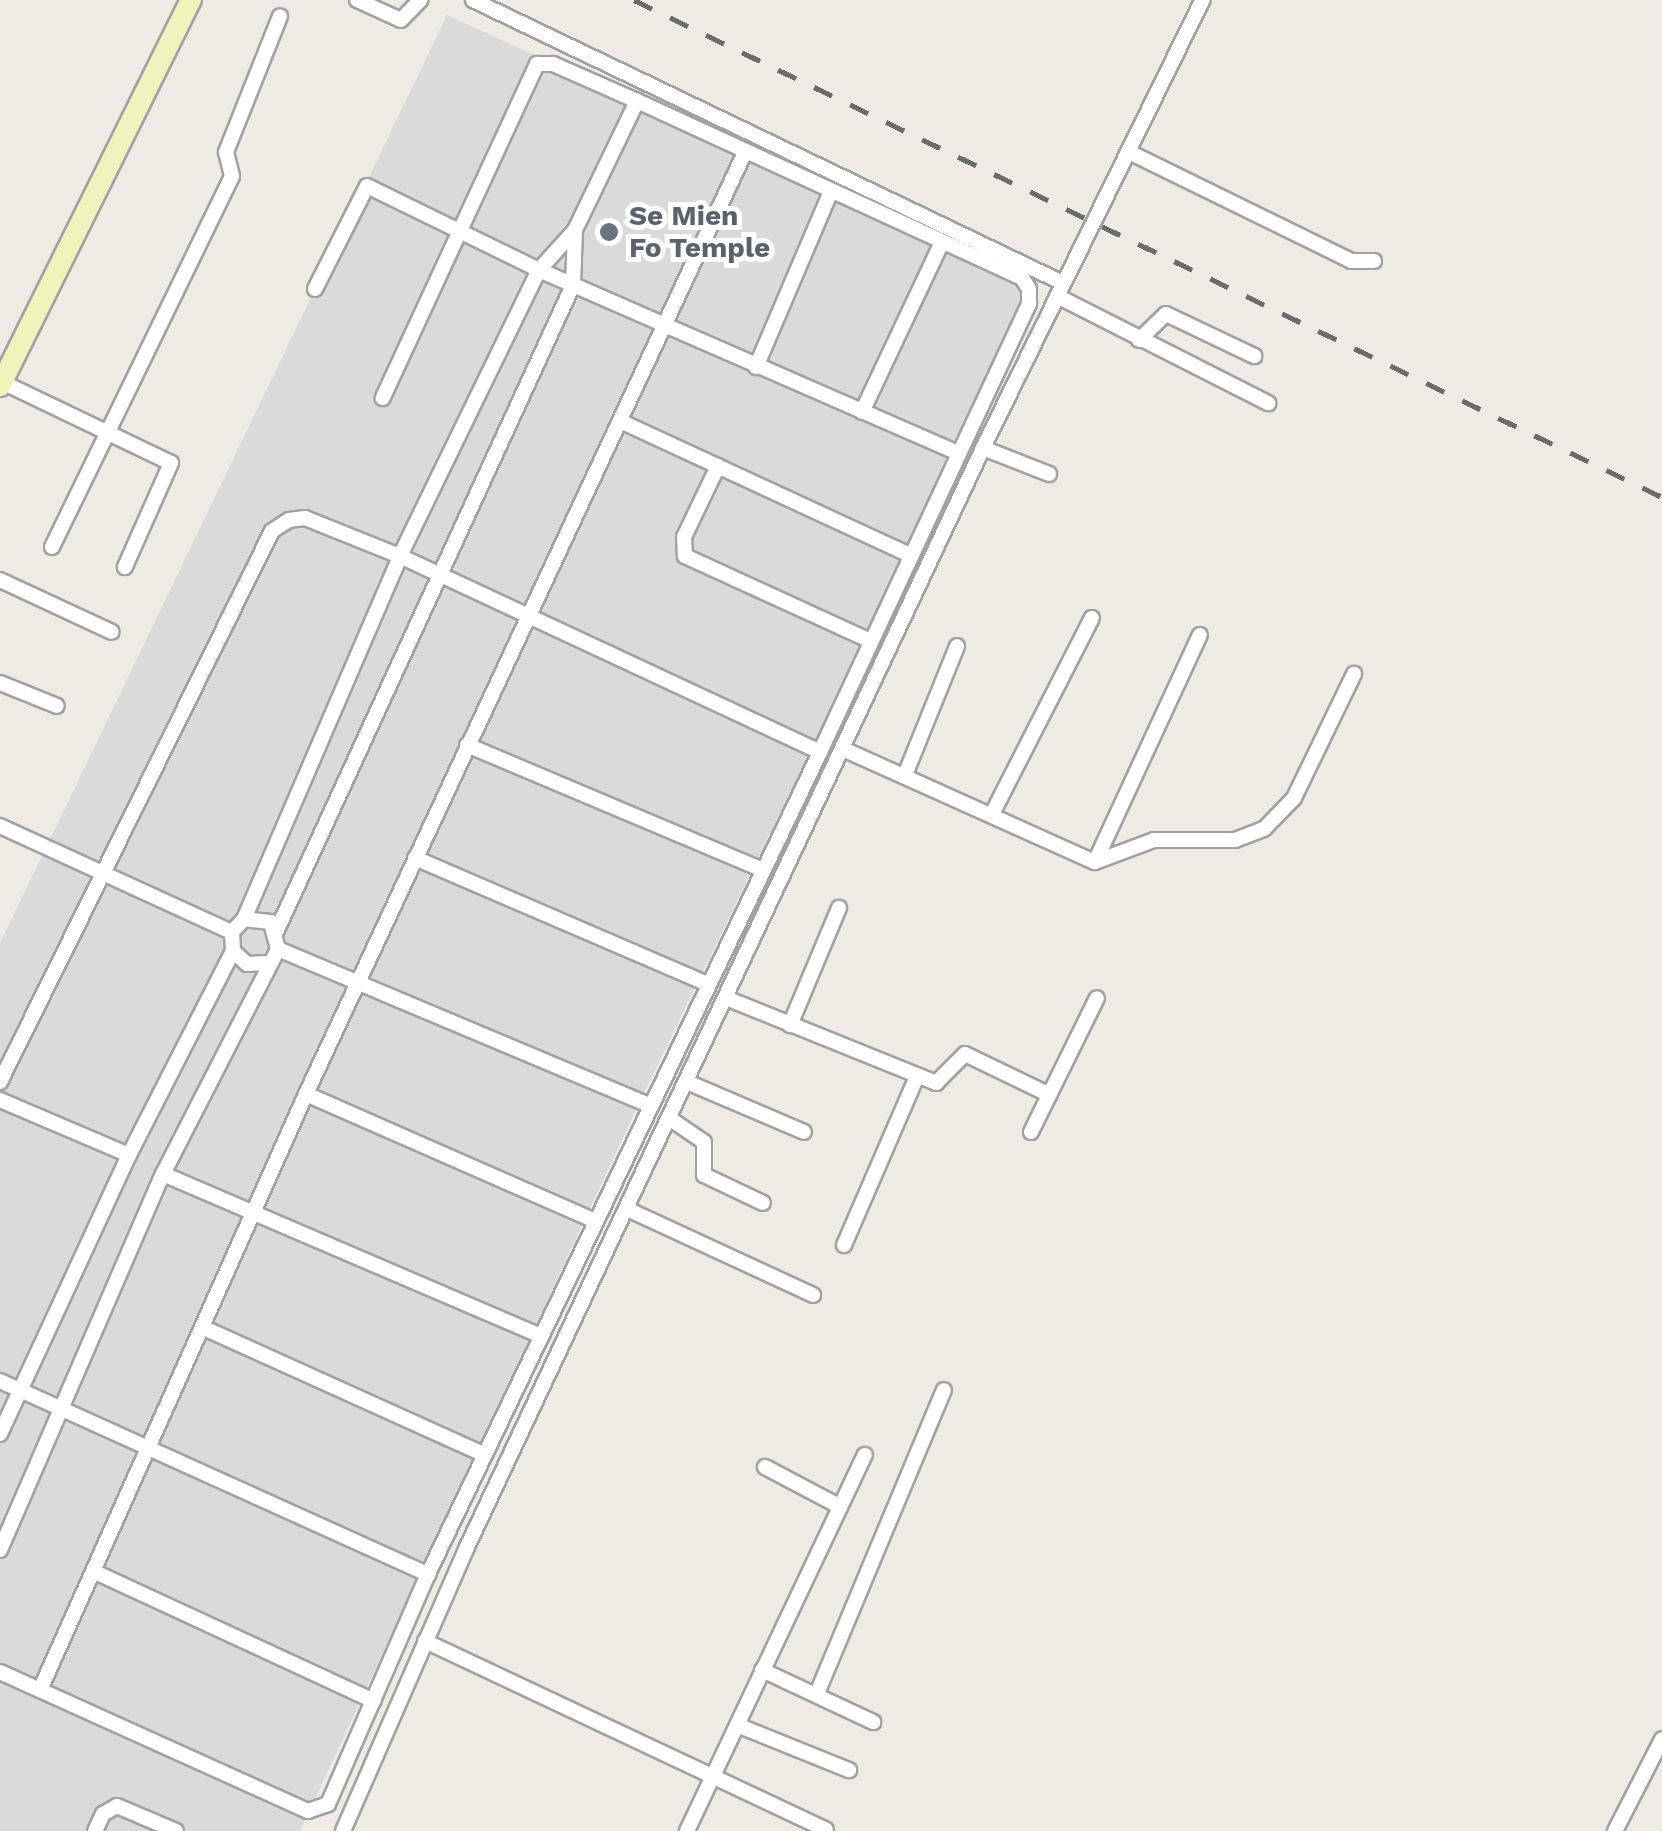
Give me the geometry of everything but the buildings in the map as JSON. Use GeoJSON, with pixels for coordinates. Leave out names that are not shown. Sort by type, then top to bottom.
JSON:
{"type":"FeatureCollection","features":[{"type":"Feature","properties":{"kind":"main road"},"geometry":{"type":"LineString","coordinates":[[1,384],[191,0]]}},
{"type":"Feature","properties":{"kind":"street"},"geometry":{"type":"LineString","coordinates":[[357,0],[400,20],[420,0]]}},
{"type":"Feature","properties":{"kind":"street"},"geometry":{"type":"LineString","coordinates":[[473,0],[1060,289],[1138,340],[1268,403]]}},
{"type":"Feature","properties":{"kind":"street"},"geometry":{"type":"LineString","coordinates":[[342,1831],[425,1640],[982,448],[1131,153],[1202,0]]}},
{"type":"Feature","properties":{"kind":"street"},"geometry":{"type":"LineString","coordinates":[[52,547],[232,176],[226,152],[280,16]]}},
{"type":"Feature","properties":{"kind":"street"},"geometry":{"type":"LineString","coordinates":[[0,1672],[312,1812],[328,1804],[428,1574],[820,752],[1030,295],[1022,278],[637,100],[553,64],[533,67],[383,398]]}},
{"type":"Feature","properties":{"kind":"street"},"geometry":{"type":"LineString","coordinates":[[0,1434],[129,1155],[233,951],[232,932],[244,919],[400,556],[539,270],[575,230],[637,100]]}},
{"type":"Feature","properties":{"kind":"street"},"geometry":{"type":"LineString","coordinates":[[40,1690],[95,1572],[145,1448],[204,1328],[414,858],[745,152]]}},
{"type":"Feature","properties":{"kind":"street"},"geometry":{"type":"LineString","coordinates":[[1131,153],[1351,260],[1374,260]]}},
{"type":"Feature","properties":{"kind":"street"},"geometry":{"type":"LineString","coordinates":[[314,289],[364,186],[574,286],[958,453]]}},
{"type":"Feature","properties":{"kind":"street"},"geometry":{"type":"LineString","coordinates":[[756,367],[831,191]]}},
{"type":"Feature","properties":{"kind":"street"},"geometry":{"type":"LineString","coordinates":[[0,1550],[163,1174],[266,963],[278,949],[277,930],[574,286],[575,230]]}},
{"type":"Feature","properties":{"kind":"street"},"geometry":{"type":"LineString","coordinates":[[862,412],[942,244]]}},
{"type":"Feature","properties":{"kind":"street"},"geometry":{"type":"LineString","coordinates":[[1138,340],[1166,314],[1254,356]]}},
{"type":"Feature","properties":{"kind":"street"},"geometry":{"type":"LineString","coordinates":[[1,384],[109,430],[171,463],[125,567]]}},
{"type":"Feature","properties":{"kind":"street"},"geometry":{"type":"LineString","coordinates":[[620,421],[910,555]]}},
{"type":"Feature","properties":{"kind":"street"},"geometry":{"type":"LineString","coordinates":[[982,448],[1048,474]]}},
{"type":"Feature","properties":{"kind":"street"},"geometry":{"type":"LineString","coordinates":[[718,466],[684,536],[685,556],[871,641]]}},
{"type":"Feature","properties":{"kind":"street"},"geometry":{"type":"LineString","coordinates":[[0,1082],[272,531],[306,518],[528,614],[820,752]]}},
{"type":"Feature","properties":{"kind":"street"},"geometry":{"type":"LineString","coordinates":[[0,580],[112,632]]}},
{"type":"Feature","properties":{"kind":"street"},"geometry":{"type":"LineString","coordinates":[[992,814],[1092,618]]}},
{"type":"Feature","properties":{"kind":"street"},"geometry":{"type":"LineString","coordinates":[[1095,862],[1200,635]]}},
{"type":"Feature","properties":{"kind":"street"},"geometry":{"type":"LineString","coordinates":[[906,775],[957,646]]}},
{"type":"Feature","properties":{"kind":"street"},"geometry":{"type":"LineString","coordinates":[[843,749],[1095,862],[1164,838],[1236,840],[1264,829],[1294,798],[1354,674]]}},
{"type":"Feature","properties":{"kind":"street"},"geometry":{"type":"LineString","coordinates":[[0,683],[56,706]]}},
{"type":"Feature","properties":{"kind":"street"},"geometry":{"type":"LineString","coordinates":[[467,745],[762,870]]}},
{"type":"Feature","properties":{"kind":"street"},"geometry":{"type":"LineString","coordinates":[[0,826],[232,932]]}},
{"type":"Feature","properties":{"kind":"street"},"geometry":{"type":"LineString","coordinates":[[414,858],[708,984]]}},
{"type":"Feature","properties":{"kind":"street"},"geometry":{"type":"LineString","coordinates":[[790,1024],[838,908]]}},
{"type":"Feature","properties":{"kind":"street"},"geometry":{"type":"LineString","coordinates":[[244,919],[263,918],[277,930]]}},
{"type":"Feature","properties":{"kind":"street"},"geometry":{"type":"LineString","coordinates":[[278,949],[651,1106]]}},
{"type":"Feature","properties":{"kind":"street"},"geometry":{"type":"LineString","coordinates":[[233,951],[247,964],[266,963]]}},
{"type":"Feature","properties":{"kind":"street"},"geometry":{"type":"LineString","coordinates":[[726,998],[917,1076],[940,1082],[965,1054],[1050,1095]]}},
{"type":"Feature","properties":{"kind":"street"},"geometry":{"type":"LineString","coordinates":[[1031,1132],[1097,998]]}},
{"type":"Feature","properties":{"kind":"street"},"geometry":{"type":"LineString","coordinates":[[844,1245],[917,1076]]}},
{"type":"Feature","properties":{"kind":"street"},"geometry":{"type":"LineString","coordinates":[[687,1082],[804,1132]]}},
{"type":"Feature","properties":{"kind":"street"},"geometry":{"type":"LineString","coordinates":[[306,1094],[596,1221]]}},
{"type":"Feature","properties":{"kind":"street"},"geometry":{"type":"LineString","coordinates":[[0,1100],[129,1155]]}},
{"type":"Feature","properties":{"kind":"street"},"geometry":{"type":"LineString","coordinates":[[669,1118],[704,1142],[704,1175],[763,1203]]}},
{"type":"Feature","properties":{"kind":"street"},"geometry":{"type":"LineString","coordinates":[[163,1174],[541,1336]]}},
{"type":"Feature","properties":{"kind":"street"},"geometry":{"type":"LineString","coordinates":[[627,1209],[813,1295]]}},
{"type":"Feature","properties":{"kind":"street"},"geometry":{"type":"LineString","coordinates":[[204,1328],[485,1455]]}},
{"type":"Feature","properties":{"kind":"street"},"geometry":{"type":"LineString","coordinates":[[0,1381],[428,1574]]}},
{"type":"Feature","properties":{"kind":"street"},"geometry":{"type":"LineString","coordinates":[[818,1691],[944,1390]]}},
{"type":"Feature","properties":{"kind":"street"},"geometry":{"type":"LineString","coordinates":[[687,1831],[865,1455]]}},
{"type":"Feature","properties":{"kind":"street"},"geometry":{"type":"LineString","coordinates":[[765,1467],[839,1506]]}},
{"type":"Feature","properties":{"kind":"street"},"geometry":{"type":"LineString","coordinates":[[95,1572],[374,1701]]}},
{"type":"Feature","properties":{"kind":"street"},"geometry":{"type":"LineString","coordinates":[[425,1640],[826,1830]]}},
{"type":"Feature","properties":{"kind":"street"},"geometry":{"type":"LineString","coordinates":[[762,1670],[818,1691],[874,1722]]}},
{"type":"Feature","properties":{"kind":"street"},"geometry":{"type":"LineString","coordinates":[[736,1725],[850,1770]]}},
{"type":"Feature","properties":{"kind":"street"},"geometry":{"type":"LineString","coordinates":[[1615,1831],[1662,1739]]}},
{"type":"Feature","properties":{"kind":"street"},"geometry":{"type":"LineString","coordinates":[[94,1831],[103,1814],[117,1806],[176,1831]]}},
{"type":"Feature","properties":{"kind":"shaded area"},"geometry":{"type":"Polygon","coordinates":[[[447,15],[930,236],[1043,273],[641,1099],[300,1831],[0,1831],[0,943],[447,15]]]}},
{"type":"Feature","properties":{"kind":"railway"},"geometry":{"type":"LineString","coordinates":[[634,0],[1662,497]]}},
{"type":"Feature","properties":{"kind":"place","name":"Se Mien Fo Temple"},"geometry":{"type":"Point","coordinates":[609,232]}}]}
